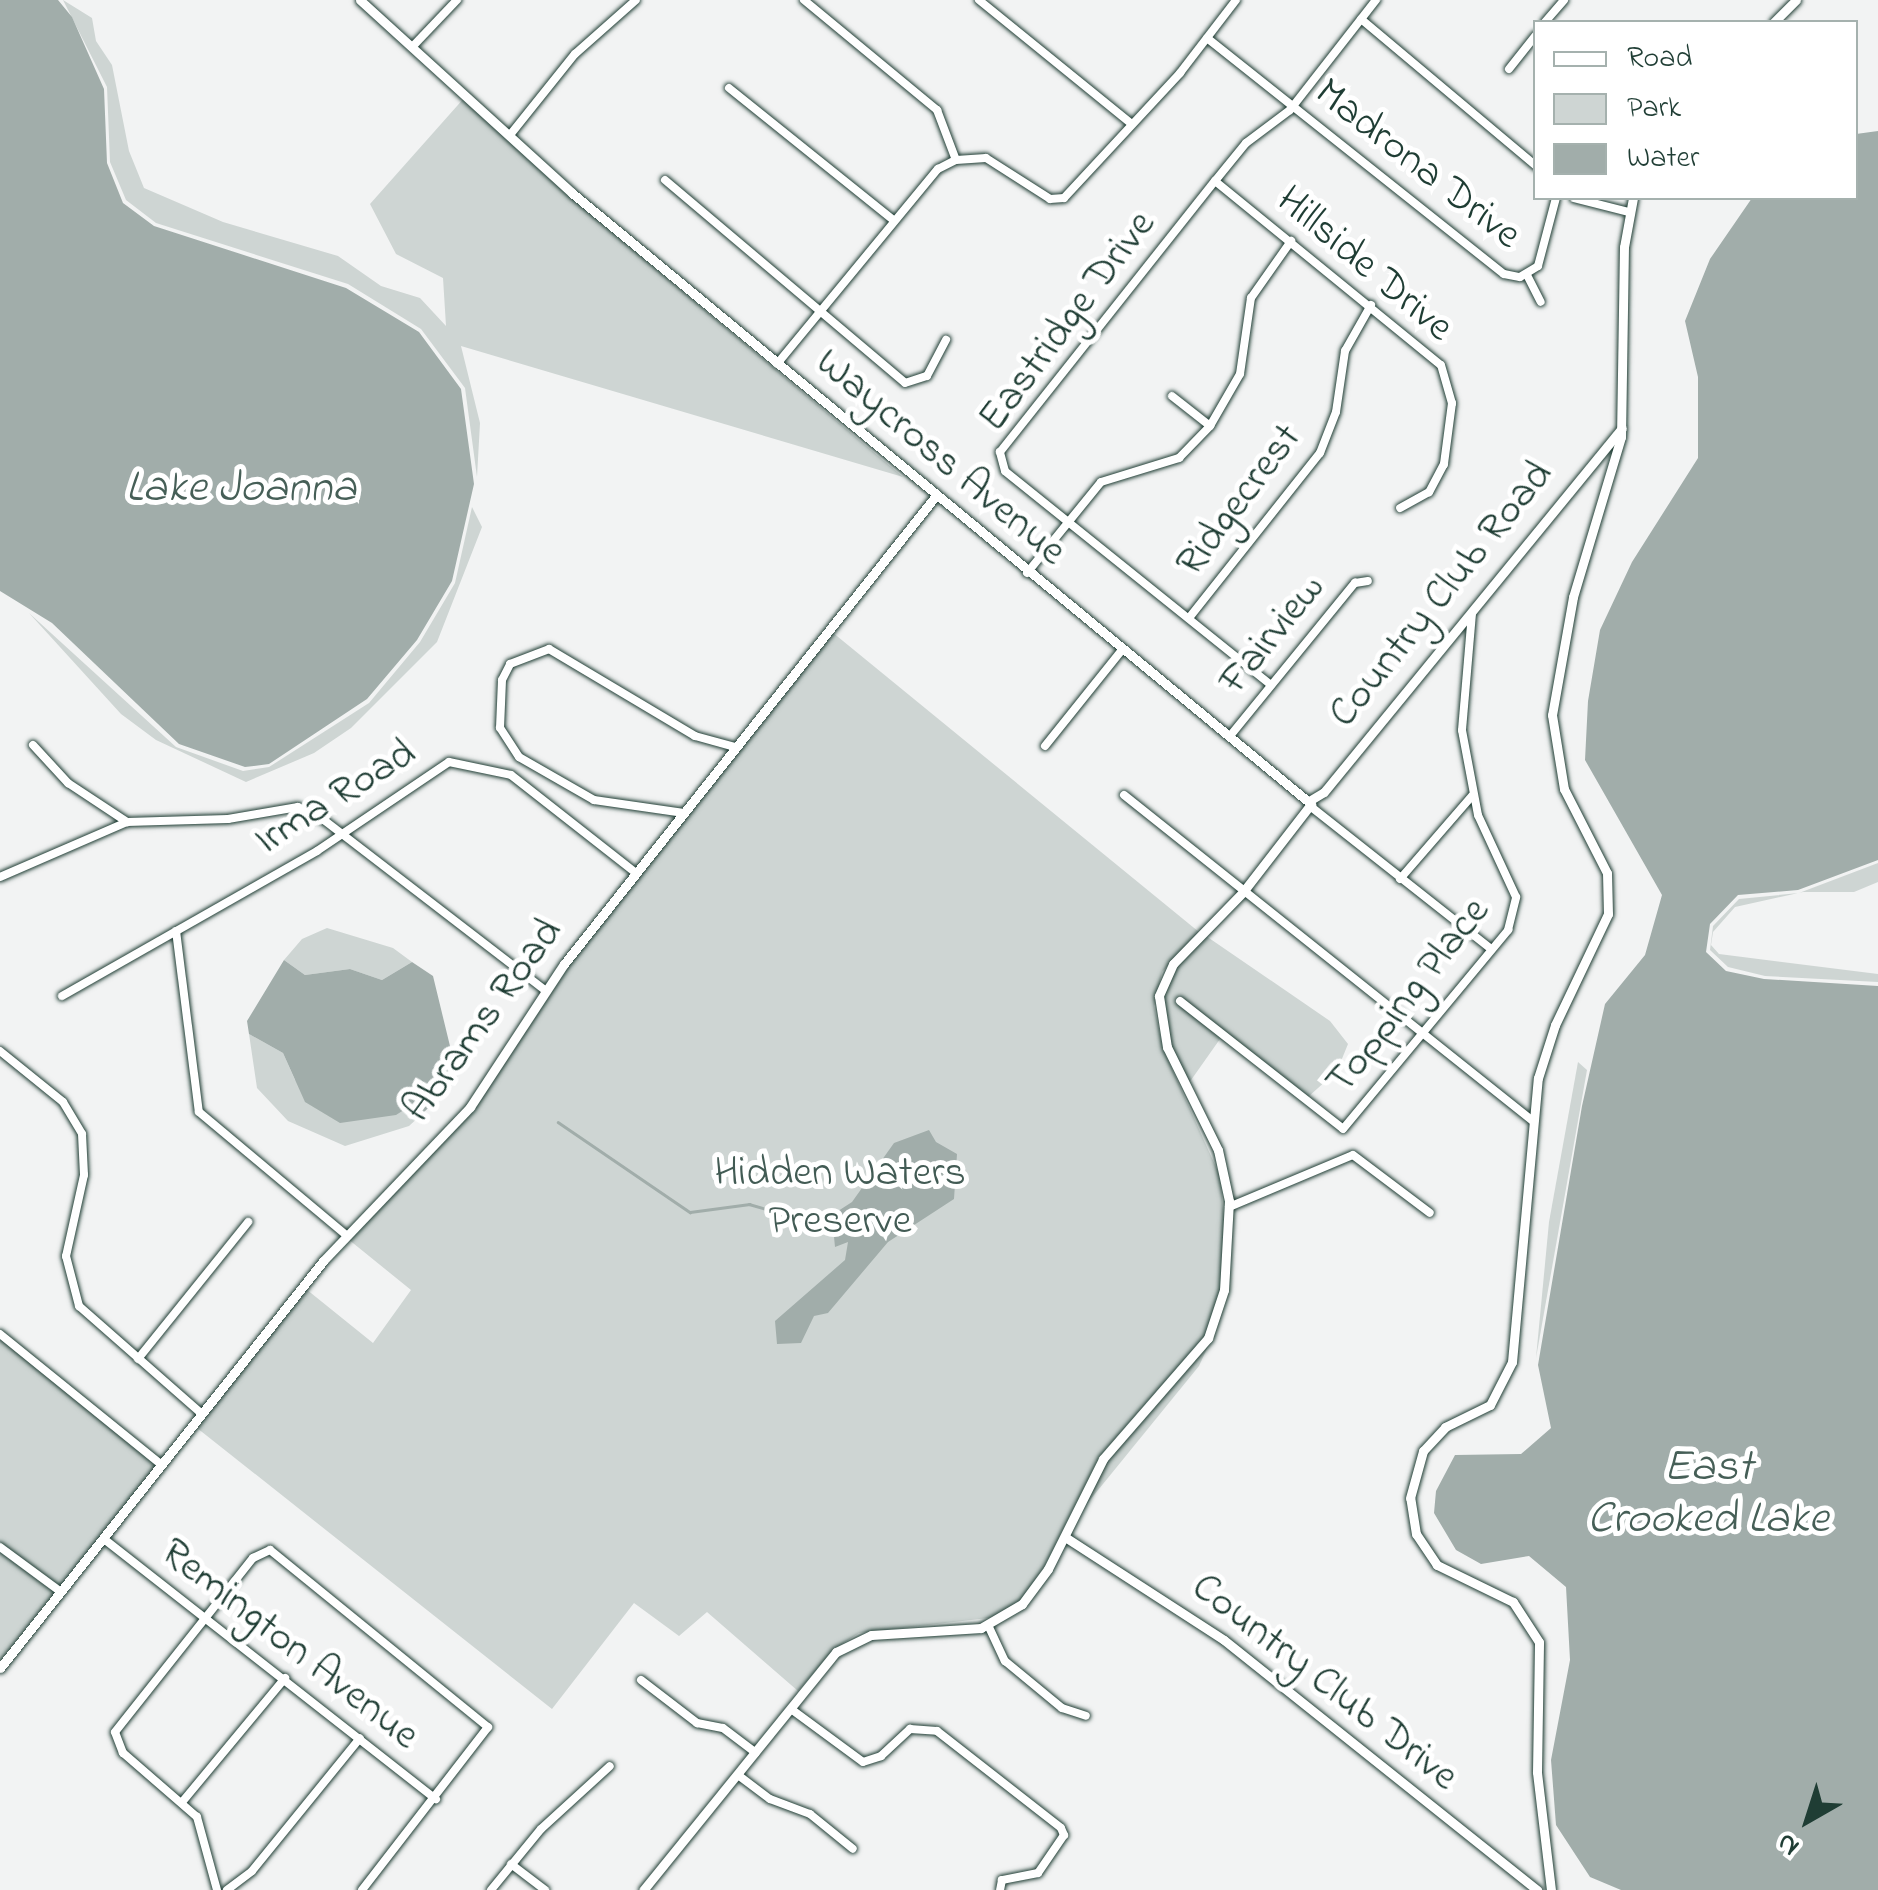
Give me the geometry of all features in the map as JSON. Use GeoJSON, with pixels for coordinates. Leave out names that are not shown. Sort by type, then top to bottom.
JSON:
{"type":"FeatureCollection","features":[{"type":"Feature","properties":{"kind":"street","name":"Waycross Avenue"},"geometry":{"type":"LineString","coordinates":[[360,0],[510,135],[934,498],[1491,949]]}},
{"type":"Feature","properties":{"kind":"street"},"geometry":{"type":"LineString","coordinates":[[413,46],[457,0]]}},
{"type":"Feature","properties":{"kind":"street"},"geometry":{"type":"LineString","coordinates":[[510,135],[567,63],[636,0]]}},
{"type":"Feature","properties":{"kind":"street"},"geometry":{"type":"LineString","coordinates":[[804,0],[937,110],[956,160]]}},
{"type":"Feature","properties":{"kind":"street"},"geometry":{"type":"LineString","coordinates":[[979,0],[1129,122]]}},
{"type":"Feature","properties":{"kind":"street"},"geometry":{"type":"LineString","coordinates":[[777,364],[925,181],[956,160],[998,162],[1060,200],[1207,38],[1236,0]]}},
{"type":"Feature","properties":{"kind":"street","name":"Eastridge Drive"},"geometry":{"type":"LineString","coordinates":[[1272,684],[1005,470],[1002,448],[1214,181],[1246,143],[1292,107],[1376,0]]}},
{"type":"Feature","properties":{"kind":"street"},"geometry":{"type":"LineString","coordinates":[[1547,20],[1564,0]]}},
{"type":"Feature","properties":{"kind":"street"},"geometry":{"type":"LineString","coordinates":[[1776,20],[1796,0]]}},
{"type":"Feature","properties":{"kind":"street"},"geometry":{"type":"LineString","coordinates":[[1361,19],[1533,163]]}},
{"type":"Feature","properties":{"kind":"street","name":"Madrona Drive"},"geometry":{"type":"LineString","coordinates":[[1207,38],[1498,271],[1526,276],[1546,249],[1556,200]]}},
{"type":"Feature","properties":{"kind":"street"},"geometry":{"type":"LineString","coordinates":[[1509,69],[1533,39]]}},
{"type":"Feature","properties":{"kind":"street"},"geometry":{"type":"LineString","coordinates":[[729,88],[894,220]]}},
{"type":"Feature","properties":{"kind":"street"},"geometry":{"type":"LineString","coordinates":[[664,180],[905,384],[928,376],[946,340]]}},
{"type":"Feature","properties":{"kind":"street","name":"Hillside Drive"},"geometry":{"type":"LineString","coordinates":[[1214,181],[1371,304],[1441,365],[1452,395],[1440,474],[1429,492],[1400,508]]}},
{"type":"Feature","properties":{"kind":"street"},"geometry":{"type":"LineString","coordinates":[[1582,200],[1629,212]]}},
{"type":"Feature","properties":{"kind":"street"},"geometry":{"type":"LineString","coordinates":[[1551,1890],[1537,1772],[1539,1642],[1513,1602],[1437,1565],[1416,1534],[1410,1498],[1423,1451],[1444,1427],[1490,1405],[1512,1362],[1533,1121],[1546,1050],[1608,914],[1607,873],[1564,789],[1552,714],[1573,597],[1622,428],[1632,200]]}},
{"type":"Feature","properties":{"kind":"street"},"geometry":{"type":"LineString","coordinates":[[1026,573],[1101,482],[1180,458],[1210,426],[1240,374],[1250,298],[1291,240]]}},
{"type":"Feature","properties":{"kind":"street"},"geometry":{"type":"LineString","coordinates":[[1526,276],[1541,302]]}},
{"type":"Feature","properties":{"kind":"street","name":"Ridgecrest"},"geometry":{"type":"LineString","coordinates":[[1188,618],[1320,453],[1336,412],[1344,350],[1371,304]]}},
{"type":"Feature","properties":{"kind":"street"},"geometry":{"type":"LineString","coordinates":[[1172,396],[1210,426]]}},
{"type":"Feature","properties":{"kind":"street","name":"Country Club Road"},"geometry":{"type":"LineString","coordinates":[[643,1890],[850,1642],[988,1625],[1022,1604],[1065,1537],[1103,1459],[1208,1338],[1224,1290],[1229,1207],[1218,1150],[1172,1059],[1158,1006],[1173,964],[1243,892],[1310,803],[1324,792],[1622,428]]}},
{"type":"Feature","properties":{"kind":"street","name":"Abrams Road"},"geometry":{"type":"LineString","coordinates":[[0,1668],[346,1235],[470,1107],[545,990],[934,498]]}},
{"type":"Feature","properties":{"kind":"street","name":"Fairview"},"geometry":{"type":"LineString","coordinates":[[1230,736],[1355,583],[1368,581]]}},
{"type":"Feature","properties":{"kind":"street","name":"Topping Place"},"geometry":{"type":"LineString","coordinates":[[1180,1001],[1343,1129],[1491,949],[1518,906],[1472,796],[1461,719],[1472,612]]}},
{"type":"Feature","properties":{"kind":"street"},"geometry":{"type":"LineString","coordinates":[[684,812],[594,800],[518,756],[501,734],[502,680],[510,664],[549,649],[695,736],[736,747]]}},
{"type":"Feature","properties":{"kind":"street"},"geometry":{"type":"LineString","coordinates":[[1045,746],[1122,650]]}},
{"type":"Feature","properties":{"kind":"street"},"geometry":{"type":"LineString","coordinates":[[32,745],[68,783],[126,822]]}},
{"type":"Feature","properties":{"kind":"street","name":"Irma Road"},"geometry":{"type":"LineString","coordinates":[[62,996],[340,835],[456,761],[511,775],[636,873]]}},
{"type":"Feature","properties":{"kind":"street"},"geometry":{"type":"LineString","coordinates":[[1124,796],[1533,1121]]}},
{"type":"Feature","properties":{"kind":"street"},"geometry":{"type":"LineString","coordinates":[[1400,879],[1472,796]]}},
{"type":"Feature","properties":{"kind":"street"},"geometry":{"type":"LineString","coordinates":[[0,877],[126,822],[228,819],[288,806],[314,813],[545,990]]}},
{"type":"Feature","properties":{"kind":"street"},"geometry":{"type":"LineString","coordinates":[[176,931],[193,1090],[204,1122],[346,1235]]}},
{"type":"Feature","properties":{"kind":"street"},"geometry":{"type":"LineString","coordinates":[[0,1066],[4,1054],[63,1102],[79,1126],[85,1160],[66,1256],[68,1282],[84,1314],[202,1414]]}},
{"type":"Feature","properties":{"kind":"street"},"geometry":{"type":"LineString","coordinates":[[1229,1207],[1353,1155],[1430,1213]]}},
{"type":"Feature","properties":{"kind":"street"},"geometry":{"type":"LineString","coordinates":[[138,1358],[248,1222]]}},
{"type":"Feature","properties":{"kind":"street"},"geometry":{"type":"LineString","coordinates":[[0,1334],[162,1465]]}},
{"type":"Feature","properties":{"kind":"street","name":"Country Club Drive"},"geometry":{"type":"LineString","coordinates":[[1065,1537],[1224,1640],[1537,1890]]}},
{"type":"Feature","properties":{"kind":"street","name":"Remington Avenue"},"geometry":{"type":"LineString","coordinates":[[104,1538],[436,1799]]}},
{"type":"Feature","properties":{"kind":"street"},"geometry":{"type":"LineString","coordinates":[[0,1548],[61,1592]]}},
{"type":"Feature","properties":{"kind":"street"},"geometry":{"type":"LineString","coordinates":[[217,1890],[200,1823],[183,1801],[114,1739],[254,1558],[270,1550],[486,1721],[486,1737],[362,1890]]}},
{"type":"Feature","properties":{"kind":"street"},"geometry":{"type":"LineString","coordinates":[[988,1625],[1004,1661],[1062,1708],[1086,1716]]}},
{"type":"Feature","properties":{"kind":"street"},"geometry":{"type":"LineString","coordinates":[[183,1801],[285,1678]]}},
{"type":"Feature","properties":{"kind":"street"},"geometry":{"type":"LineString","coordinates":[[641,1680],[696,1724],[722,1728],[756,1753]]}},
{"type":"Feature","properties":{"kind":"street"},"geometry":{"type":"LineString","coordinates":[[791,1709],[863,1762],[881,1756],[910,1728],[937,1731],[1061,1828],[1064,1835],[1038,1873],[1002,1880],[1000,1890]]}},
{"type":"Feature","properties":{"kind":"street"},"geometry":{"type":"LineString","coordinates":[[227,1890],[252,1871],[360,1738]]}},
{"type":"Feature","properties":{"kind":"street"},"geometry":{"type":"LineString","coordinates":[[491,1890],[511,1864],[610,1766]]}},
{"type":"Feature","properties":{"kind":"street"},"geometry":{"type":"LineString","coordinates":[[738,1776],[770,1800],[810,1814],[853,1849]]}},
{"type":"Feature","properties":{"kind":"street"},"geometry":{"type":"LineString","coordinates":[[511,1864],[545,1890]]}},
{"type":"Feature","properties":{"kind":"green space"},"geometry":{"type":"Polygon","coordinates":[[[63,0],[92,18],[96,41],[112,65],[129,151],[144,188],[223,222],[338,256],[381,286],[420,298],[446,326],[443,278],[396,254],[370,204],[465,97],[569,196],[903,477],[461,346],[480,423],[477,477],[465,388],[421,329],[348,284],[156,223],[126,200],[110,162],[107,87],[63,0]]]}},
{"type":"Feature","properties":{"kind":"green space"},"geometry":{"type":"Polygon","coordinates":[[[472,507],[482,527],[437,642],[351,728],[314,753],[246,782],[156,740],[121,714],[29,613],[176,747],[243,771],[269,767],[369,703],[420,642],[455,583],[472,507]]]}},
{"type":"Feature","properties":{"kind":"green space","name":"Hidden Waters Preserve"},"geometry":{"type":"Polygon","coordinates":[[[832,632],[1199,932],[1162,972],[1154,1006],[1163,1049],[1220,1176],[1225,1232],[1220,1289],[1205,1336],[1099,1457],[1044,1567],[1020,1601],[997,1617],[859,1633],[834,1649],[798,1691],[707,1612],[679,1636],[634,1603],[552,1709],[197,1428],[306,1289],[373,1343],[411,1290],[348,1239],[472,1110],[567,966],[832,632]]]}},
{"type":"Feature","properties":{"kind":"green space"},"geometry":{"type":"Polygon","coordinates":[[[1878,863],[1878,882],[1854,892],[1800,893],[1878,863]]]}},
{"type":"Feature","properties":{"kind":"green space"},"geometry":{"type":"Polygon","coordinates":[[[1798,893],[1735,907],[1713,932],[1711,945],[1719,954],[1878,974],[1878,982],[1765,976],[1728,967],[1710,950],[1713,926],[1739,899],[1798,893]]]}},
{"type":"Feature","properties":{"kind":"green space"},"geometry":{"type":"Polygon","coordinates":[[[327,928],[393,948],[412,962],[382,980],[350,969],[305,975],[284,960],[302,939],[327,928]]]}},
{"type":"Feature","properties":{"kind":"green space"},"geometry":{"type":"Polygon","coordinates":[[[1206,936],[1330,1021],[1348,1044],[1337,1071],[1308,1097],[1220,1039],[1189,1083],[1171,1045],[1163,997],[1176,967],[1206,936]]]}},
{"type":"Feature","properties":{"kind":"green space"},"geometry":{"type":"Polygon","coordinates":[[[249,1034],[283,1053],[295,1080],[422,1114],[409,1126],[345,1146],[288,1121],[257,1088],[249,1034]]]}},
{"type":"Feature","properties":{"kind":"green space"},"geometry":{"type":"Polygon","coordinates":[[[1578,1062],[1587,1070],[1536,1358],[1549,1222],[1578,1062]]]}},
{"type":"Feature","properties":{"kind":"green space"},"geometry":{"type":"Polygon","coordinates":[[[0,1336],[160,1462],[0,1661],[0,1336]]]}},
{"type":"Feature","properties":{"kind":"green space"},"geometry":{"type":"Polygon","coordinates":[[[1210,1342],[1199,1366],[1081,1511],[1106,1461],[1210,1342]]]}},
{"type":"Feature","properties":{"kind":"water","name":"Lake Joanna"},"geometry":{"type":"Polygon","coordinates":[[[0,0],[58,0],[72,17],[104,89],[107,163],[123,203],[154,226],[346,288],[419,332],[461,389],[474,484],[452,581],[417,640],[367,699],[269,764],[245,767],[179,744],[52,623],[0,591],[0,0]]]}},
{"type":"Feature","properties":{"kind":"water","name":"East Crooked Lake"},"geometry":{"type":"Polygon","coordinates":[[[1878,131],[1878,860],[1798,890],[1738,895],[1710,924],[1706,952],[1726,971],[1764,979],[1878,986],[1878,1890],[1621,1890],[1590,1877],[1556,1825],[1551,1760],[1570,1660],[1566,1587],[1529,1556],[1481,1564],[1456,1550],[1434,1513],[1436,1491],[1455,1455],[1521,1454],[1551,1428],[1538,1365],[1582,1106],[1605,1004],[1645,955],[1662,895],[1585,760],[1588,701],[1600,630],[1632,562],[1698,458],[1698,377],[1685,321],[1710,259],[1751,200],[1858,200],[1858,134],[1878,131]]]}},
{"type":"Feature","properties":{"kind":"water"},"geometry":{"type":"Polygon","coordinates":[[[284,960],[305,975],[350,969],[382,980],[412,962],[433,976],[458,1079],[422,1114],[410,1106],[396,1115],[340,1123],[305,1102],[283,1053],[249,1034],[247,1021],[284,960]]]}},
{"type":"Feature","properties":{"kind":"water"},"geometry":{"type":"Polygon","coordinates":[[[929,1130],[936,1142],[957,1154],[954,1199],[888,1242],[828,1313],[814,1316],[801,1343],[777,1344],[775,1321],[845,1260],[848,1242],[835,1247],[834,1237],[818,1224],[852,1202],[894,1143],[929,1130]]]}},
{"type":"Feature","properties":{"kind":"waterway"},"geometry":{"type":"LineString","coordinates":[[558,1122],[690,1212],[749,1204],[818,1224]]}}]}
